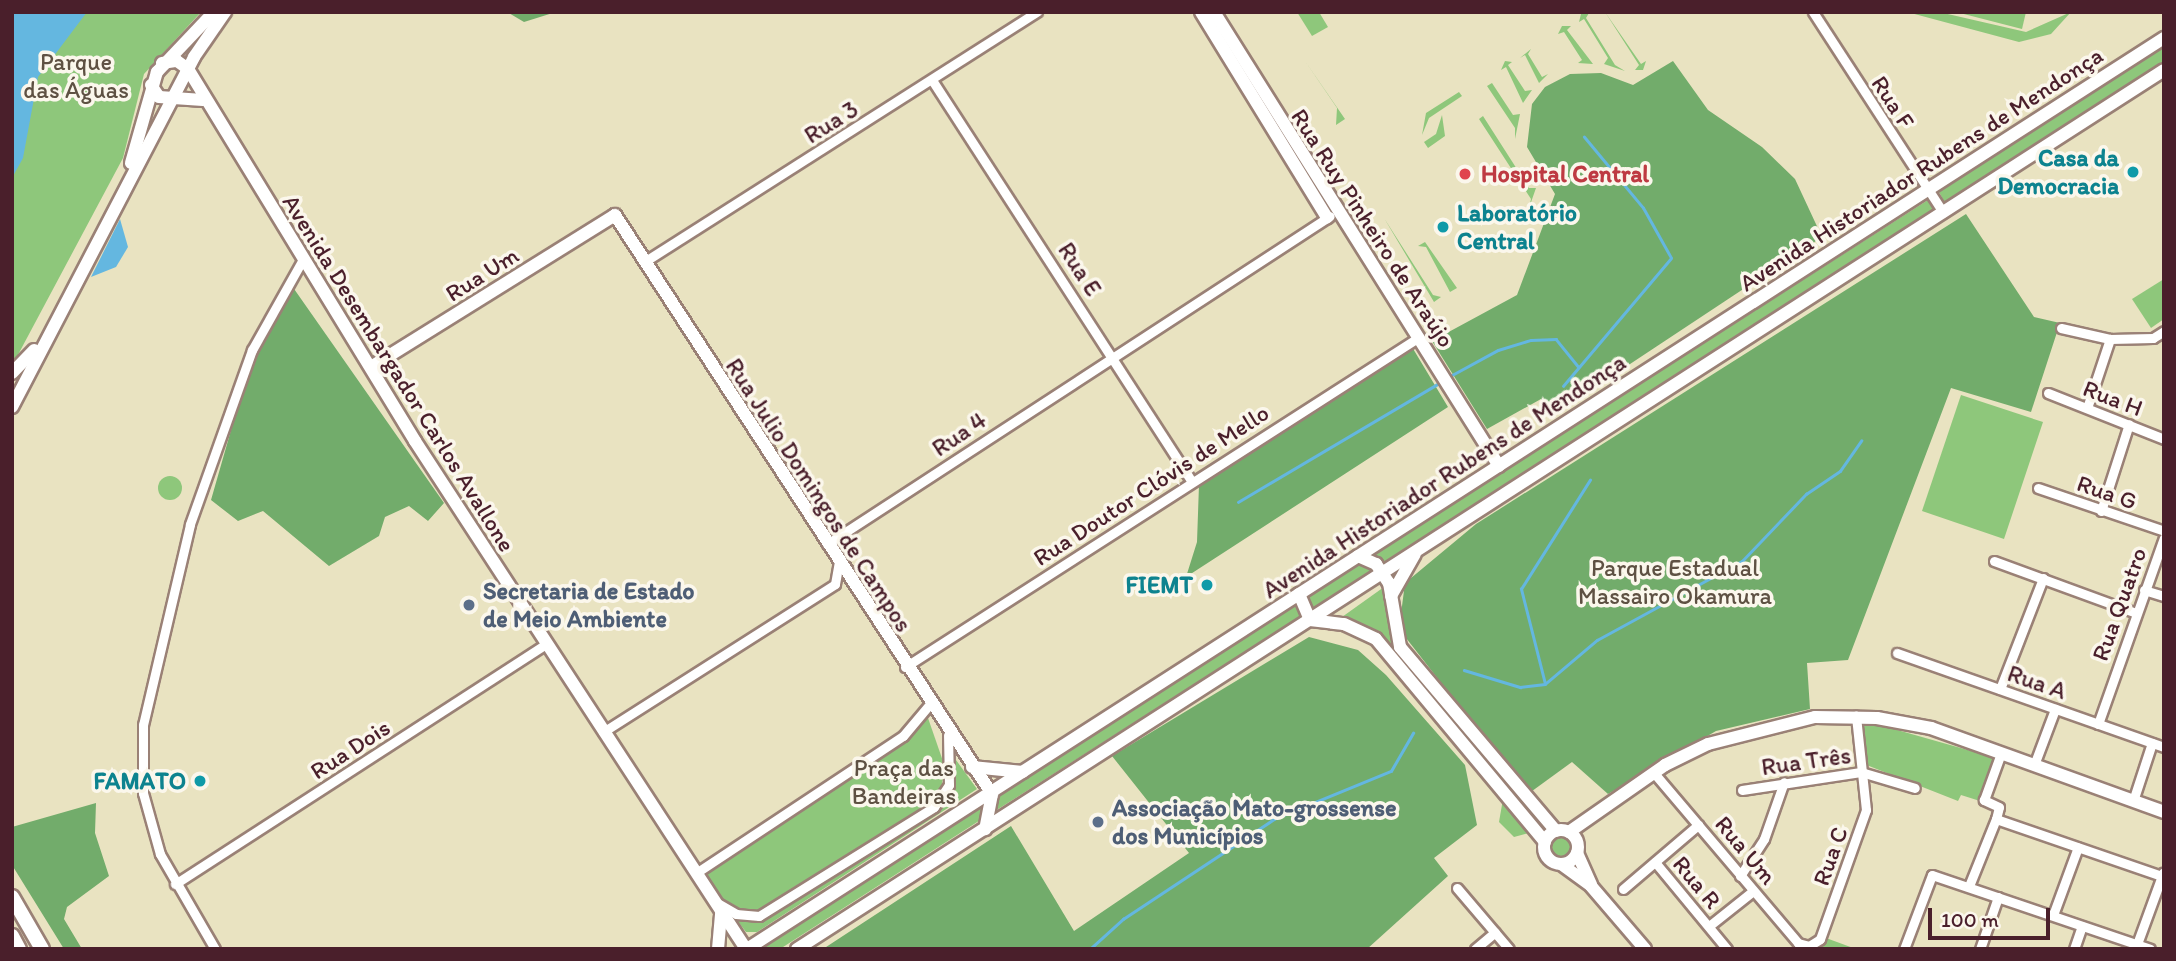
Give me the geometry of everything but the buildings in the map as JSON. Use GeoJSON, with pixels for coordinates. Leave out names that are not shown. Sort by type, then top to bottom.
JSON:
{"type":"FeatureCollection","features":[{"type":"Feature","properties":{"kind":"main road"},"geometry":{"type":"LineString","coordinates":[[12,373],[33,354],[130,166],[151,85],[162,63],[214,12]]}},
{"type":"Feature","properties":{"kind":"main road"},"geometry":{"type":"LineString","coordinates":[[12,407],[173,97],[191,74],[202,44],[225,12]]}},
{"type":"Feature","properties":{"kind":"main road","name":"Rua Ruy Pinheiro de Araújo"},"geometry":{"type":"LineString","coordinates":[[1201,12],[1332,215],[1419,337],[1499,466]]}},
{"type":"Feature","properties":{"kind":"main road","name":"Rua Ruy Pinheiro de Araújo"},"geometry":{"type":"LineString","coordinates":[[1214,12],[1332,215]]}},
{"type":"Feature","properties":{"kind":"main road","name":"Avenida Historiador Rubens de Mendonça"},"geometry":{"type":"LineString","coordinates":[[747,949],[1027,772],[2164,38]]}},
{"type":"Feature","properties":{"kind":"main road"},"geometry":{"type":"LineString","coordinates":[[162,63],[177,61],[191,74]]}},
{"type":"Feature","properties":{"kind":"main road","name":"Avenida Historiador Rubens de Mendonça"},"geometry":{"type":"LineString","coordinates":[[797,949],[2164,69]]}},
{"type":"Feature","properties":{"kind":"main road","name":"Avenida Desembargador Carlos Avallone"},"geometry":{"type":"LineString","coordinates":[[191,74],[203,100],[545,645],[747,949]]}},
{"type":"Feature","properties":{"kind":"main road"},"geometry":{"type":"LineString","coordinates":[[151,85],[159,97],[203,100]]}},
{"type":"Feature","properties":{"kind":"main road","name":"Rua Julio Domingos de Campos"},"geometry":{"type":"LineString","coordinates":[[614,215],[858,588],[948,735],[992,794]]}},
{"type":"Feature","properties":{"kind":"main road","name":"Rua Um"},"geometry":{"type":"LineString","coordinates":[[371,367],[614,215]]}},
{"type":"Feature","properties":{"kind":"main road"},"geometry":{"type":"LineString","coordinates":[[1391,596],[1416,551]]}},
{"type":"Feature","properties":{"kind":"main road"},"geometry":{"type":"LineString","coordinates":[[1359,556],[1383,571],[1391,596],[1400,648],[1545,842],[1549,859],[1561,864],[1591,886],[1645,949]]}},
{"type":"Feature","properties":{"kind":"main road"},"geometry":{"type":"LineString","coordinates":[[1299,594],[1300,609],[1310,620],[1344,624],[1376,639],[1563,832],[1578,851],[1591,886]]}},
{"type":"Feature","properties":{"kind":"main road"},"geometry":{"type":"LineString","coordinates":[[1545,842],[1592,821],[1654,773],[1741,731],[1856,716],[1931,728],[2164,812]]}},
{"type":"Feature","properties":{"kind":"main road"},"geometry":{"type":"LineString","coordinates":[[971,767],[1027,772]]}},
{"type":"Feature","properties":{"kind":"main road"},"geometry":{"type":"LineString","coordinates":[[985,829],[992,794]]}},
{"type":"Feature","properties":{"kind":"main road"},"geometry":{"type":"LineString","coordinates":[[1561,864],[1578,851],[1592,821]]}},
{"type":"Feature","properties":{"kind":"main road"},"geometry":{"type":"LineString","coordinates":[[12,897],[42,949]]}},
{"type":"Feature","properties":{"kind":"main road"},"geometry":{"type":"LineString","coordinates":[[718,906],[718,949]]}},
{"type":"Feature","properties":{"kind":"main road"},"geometry":{"type":"LineString","coordinates":[[12,936],[19,949]]}},
{"type":"Feature","properties":{"kind":"street","name":"Rua 3"},"geometry":{"type":"LineString","coordinates":[[644,262],[1037,12]]}},
{"type":"Feature","properties":{"kind":"street","name":"Rua F"},"geometry":{"type":"LineString","coordinates":[[1813,12],[1942,212]]}},
{"type":"Feature","properties":{"kind":"street","name":"Rua E"},"geometry":{"type":"LineString","coordinates":[[932,80],[1191,481]]}},
{"type":"Feature","properties":{"kind":"street","name":"Rua 4"},"geometry":{"type":"LineString","coordinates":[[827,544],[1112,355],[1332,215]]}},
{"type":"Feature","properties":{"kind":"street"},"geometry":{"type":"LineString","coordinates":[[215,949],[175,884],[146,811],[143,725],[190,524],[252,350],[303,259]]}},
{"type":"Feature","properties":{"kind":"street"},"geometry":{"type":"LineString","coordinates":[[2061,328],[2110,339],[2153,338],[2164,342]]}},
{"type":"Feature","properties":{"kind":"street"},"geometry":{"type":"LineString","coordinates":[[2153,338],[2164,331]]}},
{"type":"Feature","properties":{"kind":"street","name":"Rua Doutor Clóvis de Mello"},"geometry":{"type":"LineString","coordinates":[[905,667],[1419,337]]}},
{"type":"Feature","properties":{"kind":"street"},"geometry":{"type":"LineString","coordinates":[[2087,408],[2110,339]]}},
{"type":"Feature","properties":{"kind":"street","name":"Rua H"},"geometry":{"type":"LineString","coordinates":[[2048,393],[2164,439]]}},
{"type":"Feature","properties":{"kind":"street"},"geometry":{"type":"LineString","coordinates":[[2101,511],[2129,424]]}},
{"type":"Feature","properties":{"kind":"street","name":"Rua G"},"geometry":{"type":"LineString","coordinates":[[2038,488],[2164,531]]}},
{"type":"Feature","properties":{"kind":"street","name":"Rua Quatro"},"geometry":{"type":"LineString","coordinates":[[2098,724],[2164,538]]}},
{"type":"Feature","properties":{"kind":"street"},"geometry":{"type":"LineString","coordinates":[[835,584],[838,561]]}},
{"type":"Feature","properties":{"kind":"street"},"geometry":{"type":"LineString","coordinates":[[1994,561],[2136,612]]}},
{"type":"Feature","properties":{"kind":"street"},"geometry":{"type":"LineString","coordinates":[[2000,689],[2043,578]]}},
{"type":"Feature","properties":{"kind":"street"},"geometry":{"type":"LineString","coordinates":[[603,732],[835,584],[858,588]]}},
{"type":"Feature","properties":{"kind":"street"},"geometry":{"type":"LineString","coordinates":[[2144,590],[2164,596]]}},
{"type":"Feature","properties":{"kind":"street","name":"Rua Dois"},"geometry":{"type":"LineString","coordinates":[[175,884],[545,645]]}},
{"type":"Feature","properties":{"kind":"street","name":"Rua A"},"geometry":{"type":"LineString","coordinates":[[1898,653],[2164,747]]}},
{"type":"Feature","properties":{"kind":"street"},"geometry":{"type":"LineString","coordinates":[[696,873],[903,736],[929,705]]}},
{"type":"Feature","properties":{"kind":"street"},"geometry":{"type":"LineString","coordinates":[[2034,765],[2055,709]]}},
{"type":"Feature","properties":{"kind":"street","name":"Rua C"},"geometry":{"type":"LineString","coordinates":[[1810,946],[1820,939],[1862,826],[1856,716]]}},
{"type":"Feature","properties":{"kind":"street"},"geometry":{"type":"LineString","coordinates":[[718,906],[736,914],[759,916],[934,807],[949,785],[948,735]]}},
{"type":"Feature","properties":{"kind":"street"},"geometry":{"type":"LineString","coordinates":[[2133,801],[2152,743]]}},
{"type":"Feature","properties":{"kind":"street"},"geometry":{"type":"LineString","coordinates":[[1969,886],[1996,819],[1998,807],[1984,800],[2001,753]]}},
{"type":"Feature","properties":{"kind":"street","name":"Rua Três"},"geometry":{"type":"LineString","coordinates":[[1742,790],[1861,772],[1915,788]]}},
{"type":"Feature","properties":{"kind":"street","name":"Rua Um"},"geometry":{"type":"LineString","coordinates":[[1654,773],[1798,943],[1810,946]]}},
{"type":"Feature","properties":{"kind":"street"},"geometry":{"type":"LineString","coordinates":[[1740,876],[1764,839],[1784,782]]}},
{"type":"Feature","properties":{"kind":"street"},"geometry":{"type":"LineString","coordinates":[[1996,819],[2163,874],[2137,944]]}},
{"type":"Feature","properties":{"kind":"street","name":"Rua R"},"geometry":{"type":"LineString","coordinates":[[1623,889],[1698,825]]}},
{"type":"Feature","properties":{"kind":"street"},"geometry":{"type":"LineString","coordinates":[[2053,915],[2078,847]]}},
{"type":"Feature","properties":{"kind":"street","name":"Rua R"},"geometry":{"type":"LineString","coordinates":[[1655,862],[1727,949]]}},
{"type":"Feature","properties":{"kind":"street"},"geometry":{"type":"LineString","coordinates":[[1904,949],[1932,875],[2150,949]]}},
{"type":"Feature","properties":{"kind":"street"},"geometry":{"type":"LineString","coordinates":[[1457,888],[1509,949]]}},
{"type":"Feature","properties":{"kind":"street"},"geometry":{"type":"LineString","coordinates":[[1709,926],[1753,891]]}},
{"type":"Feature","properties":{"kind":"street"},"geometry":{"type":"LineString","coordinates":[[1980,949],[1998,897]]}},
{"type":"Feature","properties":{"kind":"street"},"geometry":{"type":"LineString","coordinates":[[2074,949],[2082,926]]}},
{"type":"Feature","properties":{"kind":"street"},"geometry":{"type":"LineString","coordinates":[[1475,949],[1494,932]]}},
{"type":"Feature","properties":{"kind":"green space","name":"Parque das Águas"},"geometry":{"type":"Polygon","coordinates":[[[12,12],[201,12],[144,74],[123,158],[12,366],[12,12]]]}},
{"type":"Feature","properties":{"kind":"green space"},"geometry":{"type":"Polygon","coordinates":[[[507,12],[556,12],[524,22],[507,12]]]}},
{"type":"Feature","properties":{"kind":"green space"},"geometry":{"type":"Polygon","coordinates":[[[1297,12],[1319,12],[1328,27],[1312,36],[1297,12]]]}},
{"type":"Feature","properties":{"kind":"green space"},"geometry":{"type":"Polygon","coordinates":[[[1605,12],[1641,64],[1646,61],[1643,70],[1635,70],[1639,65],[1605,12]]]}},
{"type":"Feature","properties":{"kind":"green space"},"geometry":{"type":"Polygon","coordinates":[[[1907,12],[1939,12],[2026,32],[2071,12],[2051,34],[2019,42],[1907,12]]]}},
{"type":"Feature","properties":{"kind":"green space"},"geometry":{"type":"Polygon","coordinates":[[[1956,12],[2026,12],[2022,29],[1956,12]]]}},
{"type":"Feature","properties":{"kind":"green space"},"geometry":{"type":"Polygon","coordinates":[[[1589,13],[1586,18],[1615,65],[1625,71],[1604,64],[1608,58],[1584,19],[1579,22],[1581,14],[1589,13]]]}},
{"type":"Feature","properties":{"kind":"green space"},"geometry":{"type":"Polygon","coordinates":[[[1562,26],[1571,26],[1567,30],[1593,64],[1578,63],[1582,60],[1564,32],[1558,34],[1562,26]]]}},
{"type":"Feature","properties":{"kind":"green space"},"geometry":{"type":"Polygon","coordinates":[[[2164,47],[2164,62],[1945,203],[1939,192],[2164,47]]]}},
{"type":"Feature","properties":{"kind":"green space"},"geometry":{"type":"Polygon","coordinates":[[[1531,49],[1528,54],[1542,77],[1548,74],[1539,83],[1525,55],[1520,58],[1531,49]]]}},
{"type":"Feature","properties":{"kind":"green space"},"geometry":{"type":"Polygon","coordinates":[[[1305,61],[1345,119],[1336,125],[1337,108],[1305,61]]]}},
{"type":"Feature","properties":{"kind":"green space"},"geometry":{"type":"Polygon","coordinates":[[[1505,61],[1512,62],[1508,65],[1525,91],[1532,90],[1523,103],[1506,67],[1501,70],[1505,61]]]}},
{"type":"Feature","properties":{"kind":"green space"},"geometry":{"type":"Polygon","coordinates":[[[1673,61],[1708,110],[1762,147],[1795,179],[1822,237],[1553,415],[1541,399],[1487,429],[1432,341],[1517,295],[1555,194],[1527,147],[1532,104],[1545,87],[1570,74],[1601,73],[1633,85],[1673,61]]]}},
{"type":"Feature","properties":{"kind":"green space"},"geometry":{"type":"Polygon","coordinates":[[[1492,83],[1513,115],[1520,114],[1515,139],[1515,128],[1487,86],[1492,83]]]}},
{"type":"Feature","properties":{"kind":"green space"},"geometry":{"type":"Polygon","coordinates":[[[1459,92],[1462,96],[1429,118],[1422,135],[1426,113],[1459,92]]]}},
{"type":"Feature","properties":{"kind":"green space"},"geometry":{"type":"Polygon","coordinates":[[[1442,115],[1445,136],[1428,148],[1424,142],[1436,134],[1442,115]]]}},
{"type":"Feature","properties":{"kind":"green space"},"geometry":{"type":"Polygon","coordinates":[[[1483,116],[1529,188],[1536,188],[1529,208],[1531,199],[1479,119],[1483,116]]]}},
{"type":"Feature","properties":{"kind":"green space"},"geometry":{"type":"Polygon","coordinates":[[[1928,200],[1935,209],[1382,565],[1373,554],[1928,200]]]}},
{"type":"Feature","properties":{"kind":"green space","name":"Parque Estadual Massairo Okamura"},"geometry":{"type":"Polygon","coordinates":[[[1966,214],[2034,317],[2060,323],[2031,412],[1951,388],[1848,660],[1807,663],[1810,709],[1716,731],[1608,794],[1572,762],[1528,794],[1399,629],[1405,583],[1476,524],[1966,214]]]}},
{"type":"Feature","properties":{"kind":"green space"},"geometry":{"type":"Polygon","coordinates":[[[1384,218],[1433,295],[1441,297],[1434,302],[1384,218]]]}},
{"type":"Feature","properties":{"kind":"green space"},"geometry":{"type":"Polygon","coordinates":[[[1425,242],[1457,288],[1450,292],[1426,247],[1418,246],[1425,242]]]}},
{"type":"Feature","properties":{"kind":"green space"},"geometry":{"type":"Polygon","coordinates":[[[2164,279],[2164,319],[2151,328],[2132,299],[2164,279]]]}},
{"type":"Feature","properties":{"kind":"green space"},"geometry":{"type":"Polygon","coordinates":[[[292,286],[444,503],[428,521],[409,506],[385,517],[379,536],[329,566],[263,511],[238,521],[211,500],[250,364],[292,286]]]}},
{"type":"Feature","properties":{"kind":"green space"},"geometry":{"type":"Polygon","coordinates":[[[1412,347],[1448,407],[1186,577],[1197,542],[1199,485],[1412,347]]]}},
{"type":"Feature","properties":{"kind":"green space"},"geometry":{"type":"Polygon","coordinates":[[[1961,395],[2043,422],[2004,539],[1922,511],[1961,395]]]}},
{"type":"Feature","properties":{"kind":"green space"},"geometry":{"type":"Polygon","coordinates":[[[170,476],[179,479],[182,488],[179,497],[170,500],[161,497],[158,488],[161,479],[170,476]]]}},
{"type":"Feature","properties":{"kind":"green space"},"geometry":{"type":"Polygon","coordinates":[[[1362,561],[1376,569],[1305,614],[1301,600],[1362,561]]]}},
{"type":"Feature","properties":{"kind":"green space"},"geometry":{"type":"Polygon","coordinates":[[[1384,587],[1394,642],[1457,723],[1385,641],[1342,617],[1384,587]]]}},
{"type":"Feature","properties":{"kind":"green space"},"geometry":{"type":"Polygon","coordinates":[[[1294,604],[1302,616],[995,811],[995,796],[1294,604]]]}},
{"type":"Feature","properties":{"kind":"green space"},"geometry":{"type":"Polygon","coordinates":[[[1309,637],[1358,650],[1386,675],[1465,765],[1477,825],[1434,858],[1448,876],[1367,949],[823,949],[1011,826],[1074,931],[1189,853],[1112,756],[1309,637]]]}},
{"type":"Feature","properties":{"kind":"green space","name":"Praça das Bandeiras"},"geometry":{"type":"Polygon","coordinates":[[[928,718],[945,767],[939,800],[758,913],[732,908],[716,894],[706,874],[928,718]]]}},
{"type":"Feature","properties":{"kind":"green space"},"geometry":{"type":"Polygon","coordinates":[[[1862,720],[1996,758],[1980,801],[1961,795],[1958,801],[1864,764],[1862,720]]]}},
{"type":"Feature","properties":{"kind":"green space"},"geometry":{"type":"Polygon","coordinates":[[[1464,731],[1547,829],[1546,830],[1463,733],[1464,731]]]}},
{"type":"Feature","properties":{"kind":"green space"},"geometry":{"type":"Polygon","coordinates":[[[956,760],[977,789],[757,932],[746,932],[736,919],[767,918],[944,807],[954,791],[956,760]]]}},
{"type":"Feature","properties":{"kind":"green space"},"geometry":{"type":"Polygon","coordinates":[[[1503,799],[1533,832],[1514,837],[1499,822],[1503,799]]]}},
{"type":"Feature","properties":{"kind":"green space"},"geometry":{"type":"Polygon","coordinates":[[[988,802],[985,817],[780,949],[758,949],[988,802]]]}},
{"type":"Feature","properties":{"kind":"green space"},"geometry":{"type":"Polygon","coordinates":[[[96,803],[95,833],[109,876],[67,907],[64,919],[82,949],[64,949],[12,865],[12,827],[96,803]]]}},
{"type":"Feature","properties":{"kind":"green space"},"geometry":{"type":"Polygon","coordinates":[[[1562,834],[1571,837],[1574,846],[1571,855],[1562,858],[1553,855],[1550,846],[1553,837],[1562,834]]]}},
{"type":"Feature","properties":{"kind":"green space"},"geometry":{"type":"Polygon","coordinates":[[[1826,938],[1856,949],[1811,949],[1826,938]]]}},
{"type":"Feature","properties":{"kind":"water"},"geometry":{"type":"Polygon","coordinates":[[[12,12],[87,12],[38,77],[23,158],[12,178],[12,12]]]}},
{"type":"Feature","properties":{"kind":"water"},"geometry":{"type":"Polygon","coordinates":[[[120,219],[128,247],[116,267],[91,277],[120,219]]]}},
{"type":"Feature","properties":{"kind":"waterway"},"geometry":{"type":"LineString","coordinates":[[1563,386],[1671,258],[1643,208],[1584,137]]}},
{"type":"Feature","properties":{"kind":"waterway"},"geometry":{"type":"LineString","coordinates":[[1452,375],[1498,350],[1531,340],[1556,339],[1578,366]]}},
{"type":"Feature","properties":{"kind":"waterway"},"geometry":{"type":"LineString","coordinates":[[1238,502],[1439,383]]}},
{"type":"Feature","properties":{"kind":"waterway"},"geometry":{"type":"LineString","coordinates":[[1545,684],[1597,640],[1742,561],[1806,494],[1840,471],[1861,441]]}},
{"type":"Feature","properties":{"kind":"waterway"},"geometry":{"type":"LineString","coordinates":[[1464,670],[1520,687],[1545,684],[1521,589],[1590,480]]}},
{"type":"Feature","properties":{"kind":"waterway"},"geometry":{"type":"LineString","coordinates":[[1090,949],[1123,919],[1274,819],[1391,771],[1413,733]]}},
{"type":"Feature","properties":{"kind":"place","name":"Casa da Democracia"},"geometry":{"type":"Point","coordinates":[2133,172]}},
{"type":"Feature","properties":{"kind":"place","name":"Hospital Central"},"geometry":{"type":"Point","coordinates":[1465,174]}},
{"type":"Feature","properties":{"kind":"place","name":"Laboratório Central"},"geometry":{"type":"Point","coordinates":[1443,227]}},
{"type":"Feature","properties":{"kind":"place","name":"FIEMT"},"geometry":{"type":"Point","coordinates":[1207,585]}},
{"type":"Feature","properties":{"kind":"place","name":"Secretaria de Estado de Meio Ambiente"},"geometry":{"type":"Point","coordinates":[469,605]}},
{"type":"Feature","properties":{"kind":"place","name":"FAMATO"},"geometry":{"type":"Point","coordinates":[200,781]}},
{"type":"Feature","properties":{"kind":"place","name":"Associação Mato-grossense dos Municípios"},"geometry":{"type":"Point","coordinates":[1098,822]}}]}
